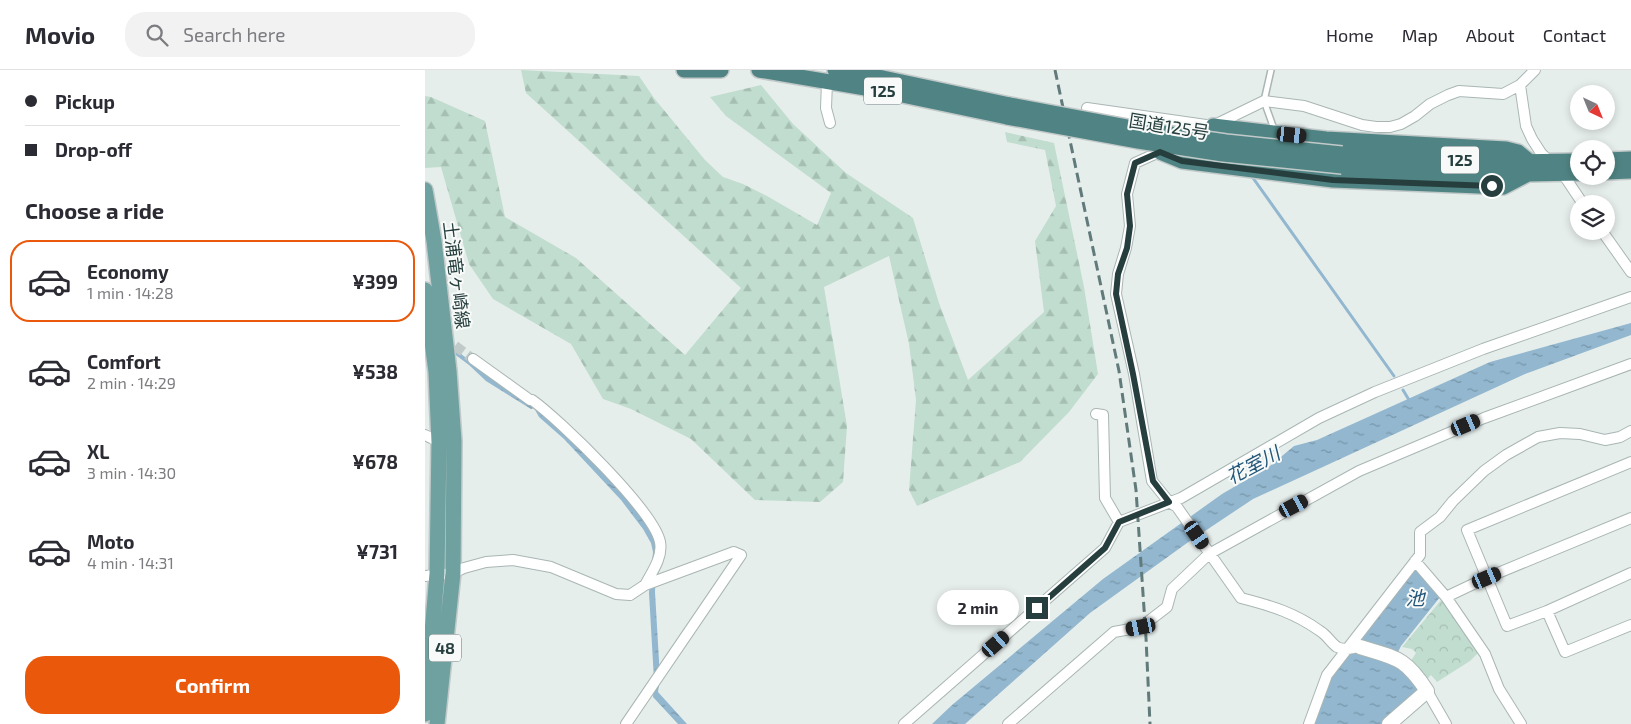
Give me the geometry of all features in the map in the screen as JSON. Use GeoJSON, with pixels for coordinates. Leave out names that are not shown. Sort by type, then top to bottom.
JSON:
{"type":"FeatureCollection","features":[{"type":"Feature","properties":{"kind":"highway"},"geometry":{"type":"LineString","coordinates":[[684,70],[721,70]]}},
{"type":"Feature","properties":{"kind":"highway","name":"国道125号"},"geometry":{"type":"LineString","coordinates":[[759,70],[883,78],[1008,111],[1342,160],[1433,159],[1570,174]]}},
{"type":"Feature","properties":{"kind":"highway"},"geometry":{"type":"LineString","coordinates":[[1160,152],[1182,161],[1333,180],[1503,187],[1529,168],[1518,152],[1506,149],[1326,139],[1213,126]]}},
{"type":"Feature","properties":{"kind":"highway"},"geometry":{"type":"LineString","coordinates":[[1615,160],[1631,159]]}},
{"type":"Feature","properties":{"kind":"highway","name":"国道125号"},"geometry":{"type":"LineString","coordinates":[[1529,168],[1551,162],[1570,161]]}},
{"type":"Feature","properties":{"kind":"highway"},"geometry":{"type":"LineString","coordinates":[[1615,172],[1631,171]]}},
{"type":"Feature","properties":{"kind":"main road","name":"土浦竜ヶ崎線"},"geometry":{"type":"LineString","coordinates":[[425,190],[434,240],[449,371],[454,441],[453,573],[437,724]]}},
{"type":"Feature","properties":{"kind":"main road","name":"土浦竜ヶ崎線"},"geometry":{"type":"LineString","coordinates":[[425,290],[436,372],[432,438],[431,575],[425,714]]}},
{"type":"Feature","properties":{"kind":"street"},"geometry":{"type":"LineString","coordinates":[[1446,724],[1416,674],[1404,662],[1360,647],[1345,650],[1336,647],[1323,632],[1295,615],[1271,605],[1241,598],[1208,551],[1153,481],[1116,294],[1118,274],[1127,248],[1130,226],[1127,194],[1135,163],[1264,101],[1303,106],[1376,128],[1391,127],[1401,124],[1430,104],[1459,91],[1503,94],[1520,85],[1535,70]]}},
{"type":"Feature","properties":{"kind":"street"},"geometry":{"type":"LineString","coordinates":[[830,123],[826,108],[831,76]]}},
{"type":"Feature","properties":{"kind":"street"},"geometry":{"type":"LineString","coordinates":[[1520,85],[1526,126],[1541,153],[1563,174],[1577,195]]}},
{"type":"Feature","properties":{"kind":"street"},"geometry":{"type":"LineString","coordinates":[[1087,108],[1213,126]]}},
{"type":"Feature","properties":{"kind":"street"},"geometry":{"type":"LineString","coordinates":[[1116,143],[1160,152]]}},
{"type":"Feature","properties":{"kind":"street"},"geometry":{"type":"LineString","coordinates":[[1608,240],[1631,272]]}},
{"type":"Feature","properties":{"kind":"street"},"geometry":{"type":"LineString","coordinates":[[904,724],[1105,548],[1119,522],[1173,505],[1181,498],[1319,418],[1375,392],[1483,349],[1631,297]]}},
{"type":"Feature","properties":{"kind":"street"},"geometry":{"type":"LineString","coordinates":[[473,359],[547,410],[572,433],[629,494],[652,524],[660,541],[661,556],[645,585]]}},
{"type":"Feature","properties":{"kind":"street"},"geometry":{"type":"LineString","coordinates":[[1008,724],[1113,632],[1141,627],[1167,607],[1171,589],[1208,551],[1359,471],[1484,418],[1631,364]]}},
{"type":"Feature","properties":{"kind":"street"},"geometry":{"type":"LineString","coordinates":[[1096,414],[1103,415],[1105,498],[1119,522]]}},
{"type":"Feature","properties":{"kind":"street"},"geometry":{"type":"LineString","coordinates":[[1309,724],[1327,674],[1420,555],[1420,532],[1440,517],[1453,501],[1484,471],[1506,455],[1538,437],[1580,434],[1605,440],[1620,437],[1631,431]]}},
{"type":"Feature","properties":{"kind":"street"},"geometry":{"type":"LineString","coordinates":[[1631,462],[1467,530],[1507,626],[1547,611],[1631,573]]}},
{"type":"Feature","properties":{"kind":"street"},"geometry":{"type":"LineString","coordinates":[[1446,597],[1631,518]]}},
{"type":"Feature","properties":{"kind":"street"},"geometry":{"type":"LineString","coordinates":[[431,575],[453,573],[486,562],[513,560],[551,567],[616,594],[630,595],[645,585],[734,552],[741,555],[626,724]]}},
{"type":"Feature","properties":{"kind":"street"},"geometry":{"type":"LineString","coordinates":[[1415,561],[1446,597],[1485,654],[1499,689],[1521,724]]}},
{"type":"Feature","properties":{"kind":"street"},"geometry":{"type":"LineString","coordinates":[[1547,611],[1565,652],[1631,624]]}},
{"type":"Feature","properties":{"kind":"street"},"geometry":{"type":"LineString","coordinates":[[1389,724],[1427,691]]}},
{"type":"Feature","properties":{"kind":"lane"},"geometry":{"type":"LineString","coordinates":[[1271,70],[1264,101],[1275,133]]}},
{"type":"Feature","properties":{"kind":"green space"},"geometry":{"type":"Polygon","coordinates":[[[521,70],[639,76],[654,98],[705,160],[723,177],[743,184],[767,196],[817,225],[831,193],[726,116],[710,97],[761,85],[793,124],[846,173],[913,218],[939,303],[968,380],[1044,312],[1035,241],[1056,206],[1045,150],[1007,142],[1005,132],[1054,143],[1084,287],[1098,374],[1069,412],[1020,462],[917,506],[909,490],[916,400],[909,344],[889,256],[824,287],[847,426],[843,482],[820,502],[755,500],[691,439],[631,409],[603,399],[571,344],[493,299],[469,264],[441,167],[425,168],[425,96],[485,121],[505,217],[576,258],[685,355],[741,288],[526,93],[521,70]]]}},
{"type":"Feature","properties":{"kind":"green space"},"geometry":{"type":"Polygon","coordinates":[[[1442,599],[1480,651],[1470,661],[1437,682],[1431,675],[1424,682],[1408,665],[1416,653],[1412,649],[1402,647],[1442,599]]]}},
{"type":"Feature","properties":{"kind":"water"},"geometry":{"type":"Polygon","coordinates":[[[1631,323],[1631,335],[1525,374],[1253,499],[1187,543],[1090,613],[965,724],[932,724],[952,705],[1103,579],[1222,494],[1270,466],[1294,446],[1317,440],[1490,362],[1631,323]]]}},
{"type":"Feature","properties":{"kind":"water"},"geometry":{"type":"Polygon","coordinates":[[[425,327],[544,413],[626,496],[649,526],[657,541],[655,592],[660,678],[658,692],[687,724],[678,724],[653,697],[654,680],[649,593],[653,552],[651,543],[643,529],[621,500],[564,439],[539,417],[534,408],[531,409],[486,381],[469,365],[425,332],[425,327]]]}},
{"type":"Feature","properties":{"kind":"water","name":"池"},"geometry":{"type":"Polygon","coordinates":[[[1415,564],[1440,597],[1401,646],[1396,656],[1350,647],[1415,564]]]}},
{"type":"Feature","properties":{"kind":"water"},"geometry":{"type":"Polygon","coordinates":[[[1359,649],[1395,660],[1424,690],[1386,724],[1312,724],[1329,676],[1347,652],[1359,649]]]}},
{"type":"Feature","properties":{"kind":"waterway"},"geometry":{"type":"LineString","coordinates":[[1253,178],[1394,376]]}},
{"type":"Feature","properties":{"kind":"waterway"},"geometry":{"type":"LineString","coordinates":[[1403,390],[1409,400]]}},
{"type":"Feature","properties":{"kind":"tunnel"},"geometry":{"type":"LineString","coordinates":[[443,337],[473,359]]}},
{"type":"Feature","properties":{"kind":"railway"},"geometry":{"type":"LineString","coordinates":[[1055,70],[1119,371],[1136,490],[1150,724]]}},
{"type":"Feature","properties":{"kind":"route"},"geometry":{"type":"LineString","coordinates":[[1037,608],[1105,548],[1119,522],[1169,502],[1153,481],[1116,294],[1118,274],[1127,248],[1130,226],[1127,194],[1135,163],[1160,152],[1182,161],[1333,180],[1492,186]]}},
{"type":"Feature","properties":{"kind":"water label","name":"花室川"},"geometry":{"type":"Point","coordinates":[1253,465]}}]}
